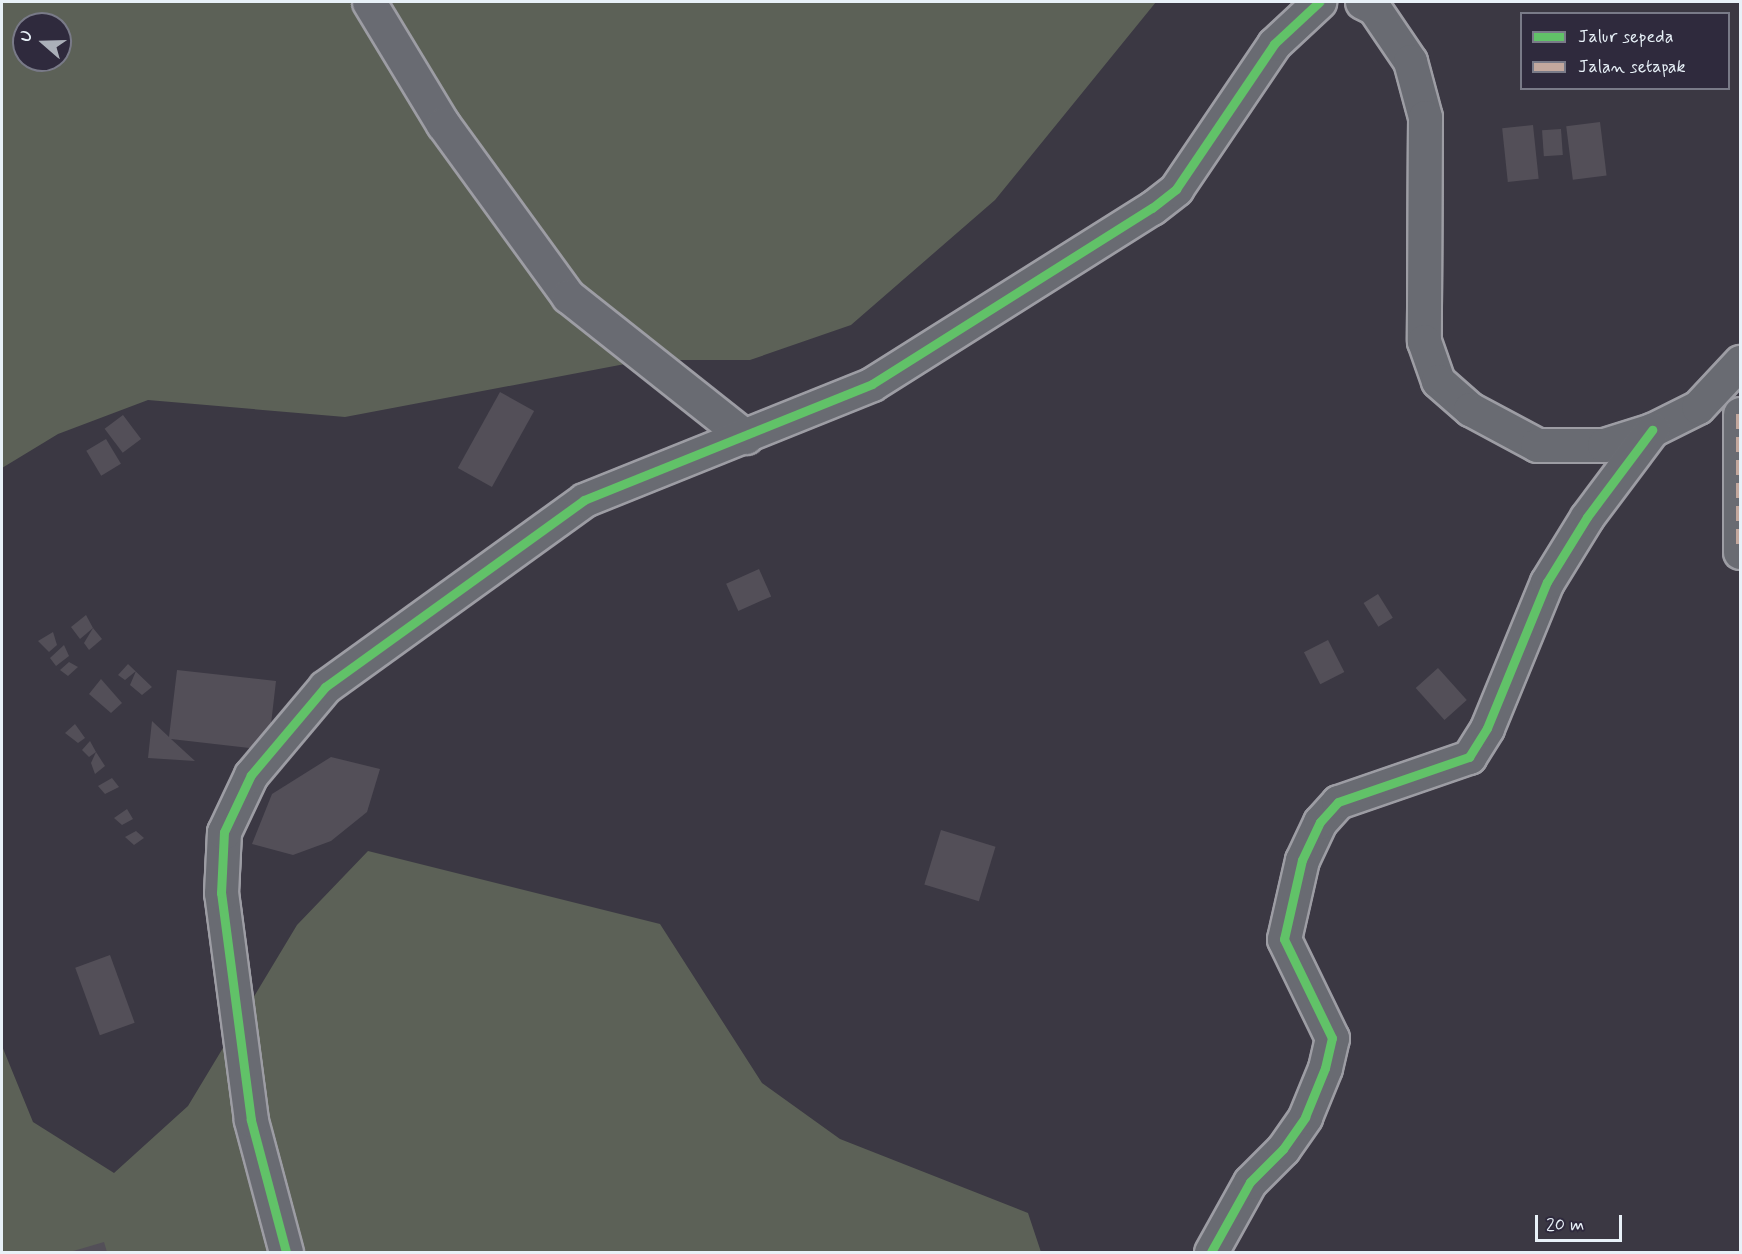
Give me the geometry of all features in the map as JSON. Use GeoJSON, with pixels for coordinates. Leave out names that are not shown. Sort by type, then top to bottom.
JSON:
{"type":"FeatureCollection","features":[{"type":"Feature","properties":{"kind":"street"},"geometry":{"type":"LineString","coordinates":[[369,2],[443,124],[568,296],[746,437]]}},
{"type":"Feature","properties":{"kind":"street"},"geometry":{"type":"LineString","coordinates":[[286,1252],[251,1120],[221,893],[224,832],[251,775],[325,687],[584,500],[746,437],[872,384],[1152,208],[1176,189],[1274,44],[1319,2]]}},
{"type":"Feature","properties":{"kind":"street"},"geometry":{"type":"LineString","coordinates":[[1362,2],[1374,8],[1410,61],[1425,117],[1424,341],[1438,381],[1470,409],[1537,445],[1604,445],[1652,430],[1698,406],[1740,362]]}},
{"type":"Feature","properties":{"kind":"street"},"geometry":{"type":"LineString","coordinates":[[1740,414],[1740,552]]}},
{"type":"Feature","properties":{"kind":"street"},"geometry":{"type":"LineString","coordinates":[[1211,1252],[1250,1182],[1305,1117],[1326,1068],[1332,1038],[1284,939],[1302,860],[1320,822],[1338,802],[1468,757],[1487,728],[1547,582],[1587,517],[1652,430]]}},
{"type":"Feature","properties":{"kind":"shaded area"},"geometry":{"type":"Polygon","coordinates":[[[2,2],[1156,2],[995,200],[851,325],[750,360],[646,360],[345,417],[148,400],[58,434],[2,468],[2,2]]]}},
{"type":"Feature","properties":{"kind":"shaded area"},"geometry":{"type":"Polygon","coordinates":[[[368,851],[660,924],[762,1083],[840,1139],[1028,1213],[1041,1252],[2,1252],[2,1046],[33,1122],[114,1173],[188,1106],[297,925],[368,851]]]}},
{"type":"Feature","properties":{"kind":"building"},"geometry":{"type":"Polygon","coordinates":[[[1600,122],[1607,176],[1573,180],[1566,126],[1600,122]]]}},
{"type":"Feature","properties":{"kind":"building"},"geometry":{"type":"Polygon","coordinates":[[[1533,125],[1539,179],[1508,182],[1502,128],[1533,125]]]}},
{"type":"Feature","properties":{"kind":"building"},"geometry":{"type":"Polygon","coordinates":[[[1561,129],[1563,155],[1544,156],[1542,130],[1561,129]]]}},
{"type":"Feature","properties":{"kind":"building"},"geometry":{"type":"Polygon","coordinates":[[[500,392],[534,411],[492,487],[458,468],[500,392]]]}},
{"type":"Feature","properties":{"kind":"building"},"geometry":{"type":"Polygon","coordinates":[[[123,415],[141,439],[123,453],[105,429],[123,415]]]}},
{"type":"Feature","properties":{"kind":"building"},"geometry":{"type":"Polygon","coordinates":[[[106,439],[121,464],[101,476],[86,451],[106,439]]]}},
{"type":"Feature","properties":{"kind":"building"},"geometry":{"type":"Polygon","coordinates":[[[759,569],[771,596],[738,611],[726,584],[759,569]]]}},
{"type":"Feature","properties":{"kind":"building"},"geometry":{"type":"Polygon","coordinates":[[[1378,594],[1393,618],[1378,627],[1364,603],[1378,594]]]}},
{"type":"Feature","properties":{"kind":"building"},"geometry":{"type":"Polygon","coordinates":[[[86,615],[93,628],[80,639],[71,627],[86,615]]]}},
{"type":"Feature","properties":{"kind":"building"},"geometry":{"type":"Polygon","coordinates":[[[93,628],[102,639],[89,650],[84,643],[93,628]]]}},
{"type":"Feature","properties":{"kind":"building"},"geometry":{"type":"Polygon","coordinates":[[[53,632],[57,645],[49,652],[38,641],[53,632]]]}},
{"type":"Feature","properties":{"kind":"building"},"geometry":{"type":"Polygon","coordinates":[[[1328,640],[1344,672],[1320,684],[1304,652],[1328,640]]]}},
{"type":"Feature","properties":{"kind":"building"},"geometry":{"type":"Polygon","coordinates":[[[64,645],[69,656],[56,666],[50,658],[64,645]]]}},
{"type":"Feature","properties":{"kind":"building"},"geometry":{"type":"Polygon","coordinates":[[[69,662],[78,667],[68,676],[60,670],[69,662]]]}},
{"type":"Feature","properties":{"kind":"building"},"geometry":{"type":"Polygon","coordinates":[[[128,664],[136,671],[125,680],[118,675],[128,664]]]}},
{"type":"Feature","properties":{"kind":"building"},"geometry":{"type":"Polygon","coordinates":[[[1438,668],[1467,700],[1444,720],[1416,688],[1438,668]]]}},
{"type":"Feature","properties":{"kind":"building"},"geometry":{"type":"Polygon","coordinates":[[[177,670],[276,681],[268,750],[171,739],[195,761],[148,758],[152,721],[169,737],[177,670]]]}},
{"type":"Feature","properties":{"kind":"building"},"geometry":{"type":"Polygon","coordinates":[[[136,671],[152,687],[142,695],[130,685],[136,671]]]}},
{"type":"Feature","properties":{"kind":"building"},"geometry":{"type":"Polygon","coordinates":[[[101,679],[122,703],[111,713],[89,694],[101,679]]]}},
{"type":"Feature","properties":{"kind":"building"},"geometry":{"type":"Polygon","coordinates":[[[75,724],[85,738],[78,743],[65,733],[75,724]]]}},
{"type":"Feature","properties":{"kind":"building"},"geometry":{"type":"Polygon","coordinates":[[[90,741],[96,752],[89,757],[82,750],[90,741]]]}},
{"type":"Feature","properties":{"kind":"building"},"geometry":{"type":"Polygon","coordinates":[[[96,752],[105,766],[95,774],[91,763],[96,752]]]}},
{"type":"Feature","properties":{"kind":"building"},"geometry":{"type":"Polygon","coordinates":[[[331,757],[380,769],[367,812],[331,841],[293,855],[252,844],[272,794],[331,757]]]}},
{"type":"Feature","properties":{"kind":"building"},"geometry":{"type":"Polygon","coordinates":[[[112,778],[119,787],[105,794],[98,786],[112,778]]]}},
{"type":"Feature","properties":{"kind":"building"},"geometry":{"type":"Polygon","coordinates":[[[127,809],[133,819],[122,825],[114,818],[127,809]]]}},
{"type":"Feature","properties":{"kind":"building"},"geometry":{"type":"Polygon","coordinates":[[[941,830],[996,847],[979,901],[924,885],[941,830]]]}},
{"type":"Feature","properties":{"kind":"building"},"geometry":{"type":"Polygon","coordinates":[[[136,831],[144,838],[134,845],[125,837],[136,831]]]}},
{"type":"Feature","properties":{"kind":"building"},"geometry":{"type":"Polygon","coordinates":[[[110,955],[135,1023],[100,1035],[75,968],[110,955]]]}},
{"type":"Feature","properties":{"kind":"building"},"geometry":{"type":"Polygon","coordinates":[[[104,1242],[107,1252],[70,1252],[104,1242]]]}},
{"type":"Feature","properties":{"kind":"marked path"},"geometry":{"type":"LineString","coordinates":[[1740,414],[1740,552]]}},
{"type":"Feature","properties":{"kind":"cycle path"},"geometry":{"type":"LineString","coordinates":[[286,1252],[251,1120],[221,893],[224,832],[251,775],[325,687],[584,500],[872,384],[1152,208],[1176,189],[1274,44],[1319,2]]}},
{"type":"Feature","properties":{"kind":"cycle path"},"geometry":{"type":"LineString","coordinates":[[1211,1252],[1250,1182],[1283,1149],[1305,1117],[1325,1068],[1332,1038],[1284,939],[1302,860],[1320,822],[1338,802],[1469,757],[1487,728],[1547,582],[1587,517],[1652,430]]}}]}
